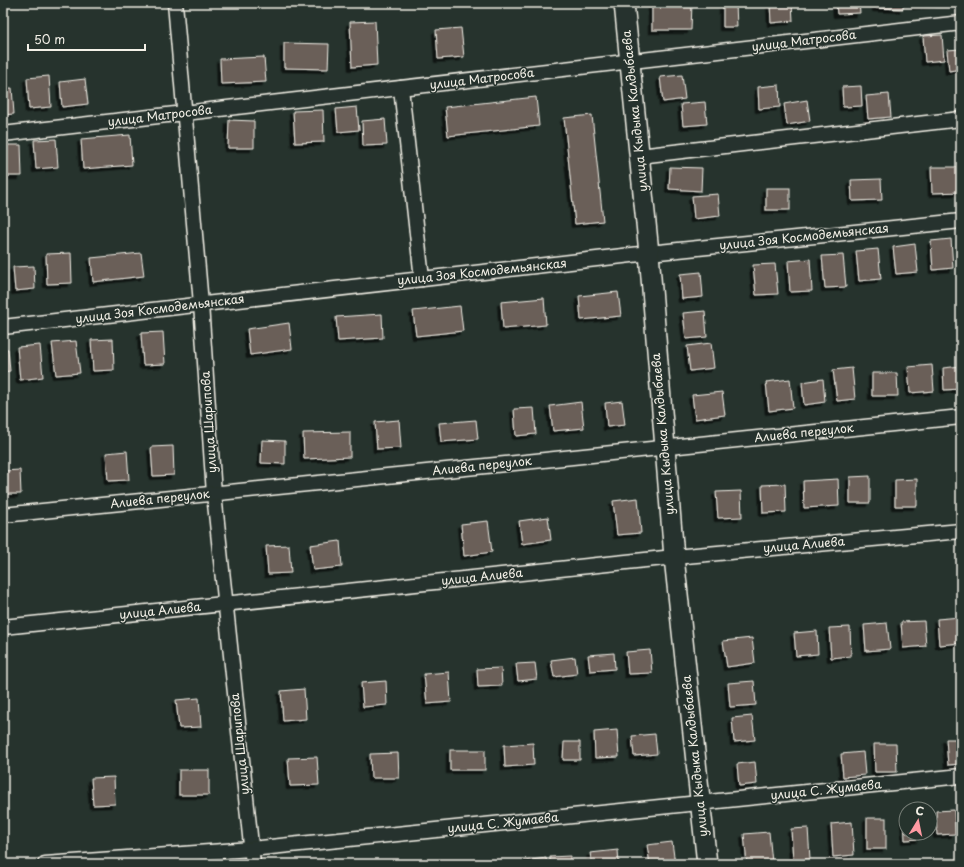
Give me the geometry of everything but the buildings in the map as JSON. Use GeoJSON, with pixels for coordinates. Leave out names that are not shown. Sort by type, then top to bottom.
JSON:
{"type":"FeatureCollection","features":[{"type":"Feature","properties":{"kind":"street","name":"улица Шарипова"},"geometry":{"type":"LineString","coordinates":[[175,3],[201,304],[214,494],[253,864]]}},
{"type":"Feature","properties":{"kind":"street","name":"улица Кыдыка Калдыбаева"},"geometry":{"type":"LineString","coordinates":[[624,3],[649,253],[674,556],[707,864]]}},
{"type":"Feature","properties":{"kind":"street","name":"улица Матросова"},"geometry":{"type":"LineString","coordinates":[[3,134],[961,23]]}},
{"type":"Feature","properties":{"kind":"street"},"geometry":{"type":"LineString","coordinates":[[402,88],[422,279]]}},
{"type":"Feature","properties":{"kind":"street"},"geometry":{"type":"LineString","coordinates":[[639,156],[961,119]]}},
{"type":"Feature","properties":{"kind":"street","name":"улица Зоя Космодемьянская"},"geometry":{"type":"LineString","coordinates":[[3,327],[649,253],[961,221]]}},
{"type":"Feature","properties":{"kind":"street","name":"Алиева переулок"},"geometry":{"type":"LineString","coordinates":[[3,515],[961,417]]}},
{"type":"Feature","properties":{"kind":"street","name":"улица Алиева"},"geometry":{"type":"LineString","coordinates":[[3,627],[674,556],[961,532]]}},
{"type":"Feature","properties":{"kind":"street","name":"улица С. Жумаева"},"geometry":{"type":"LineString","coordinates":[[45,864],[251,849],[961,776]]}}]}
